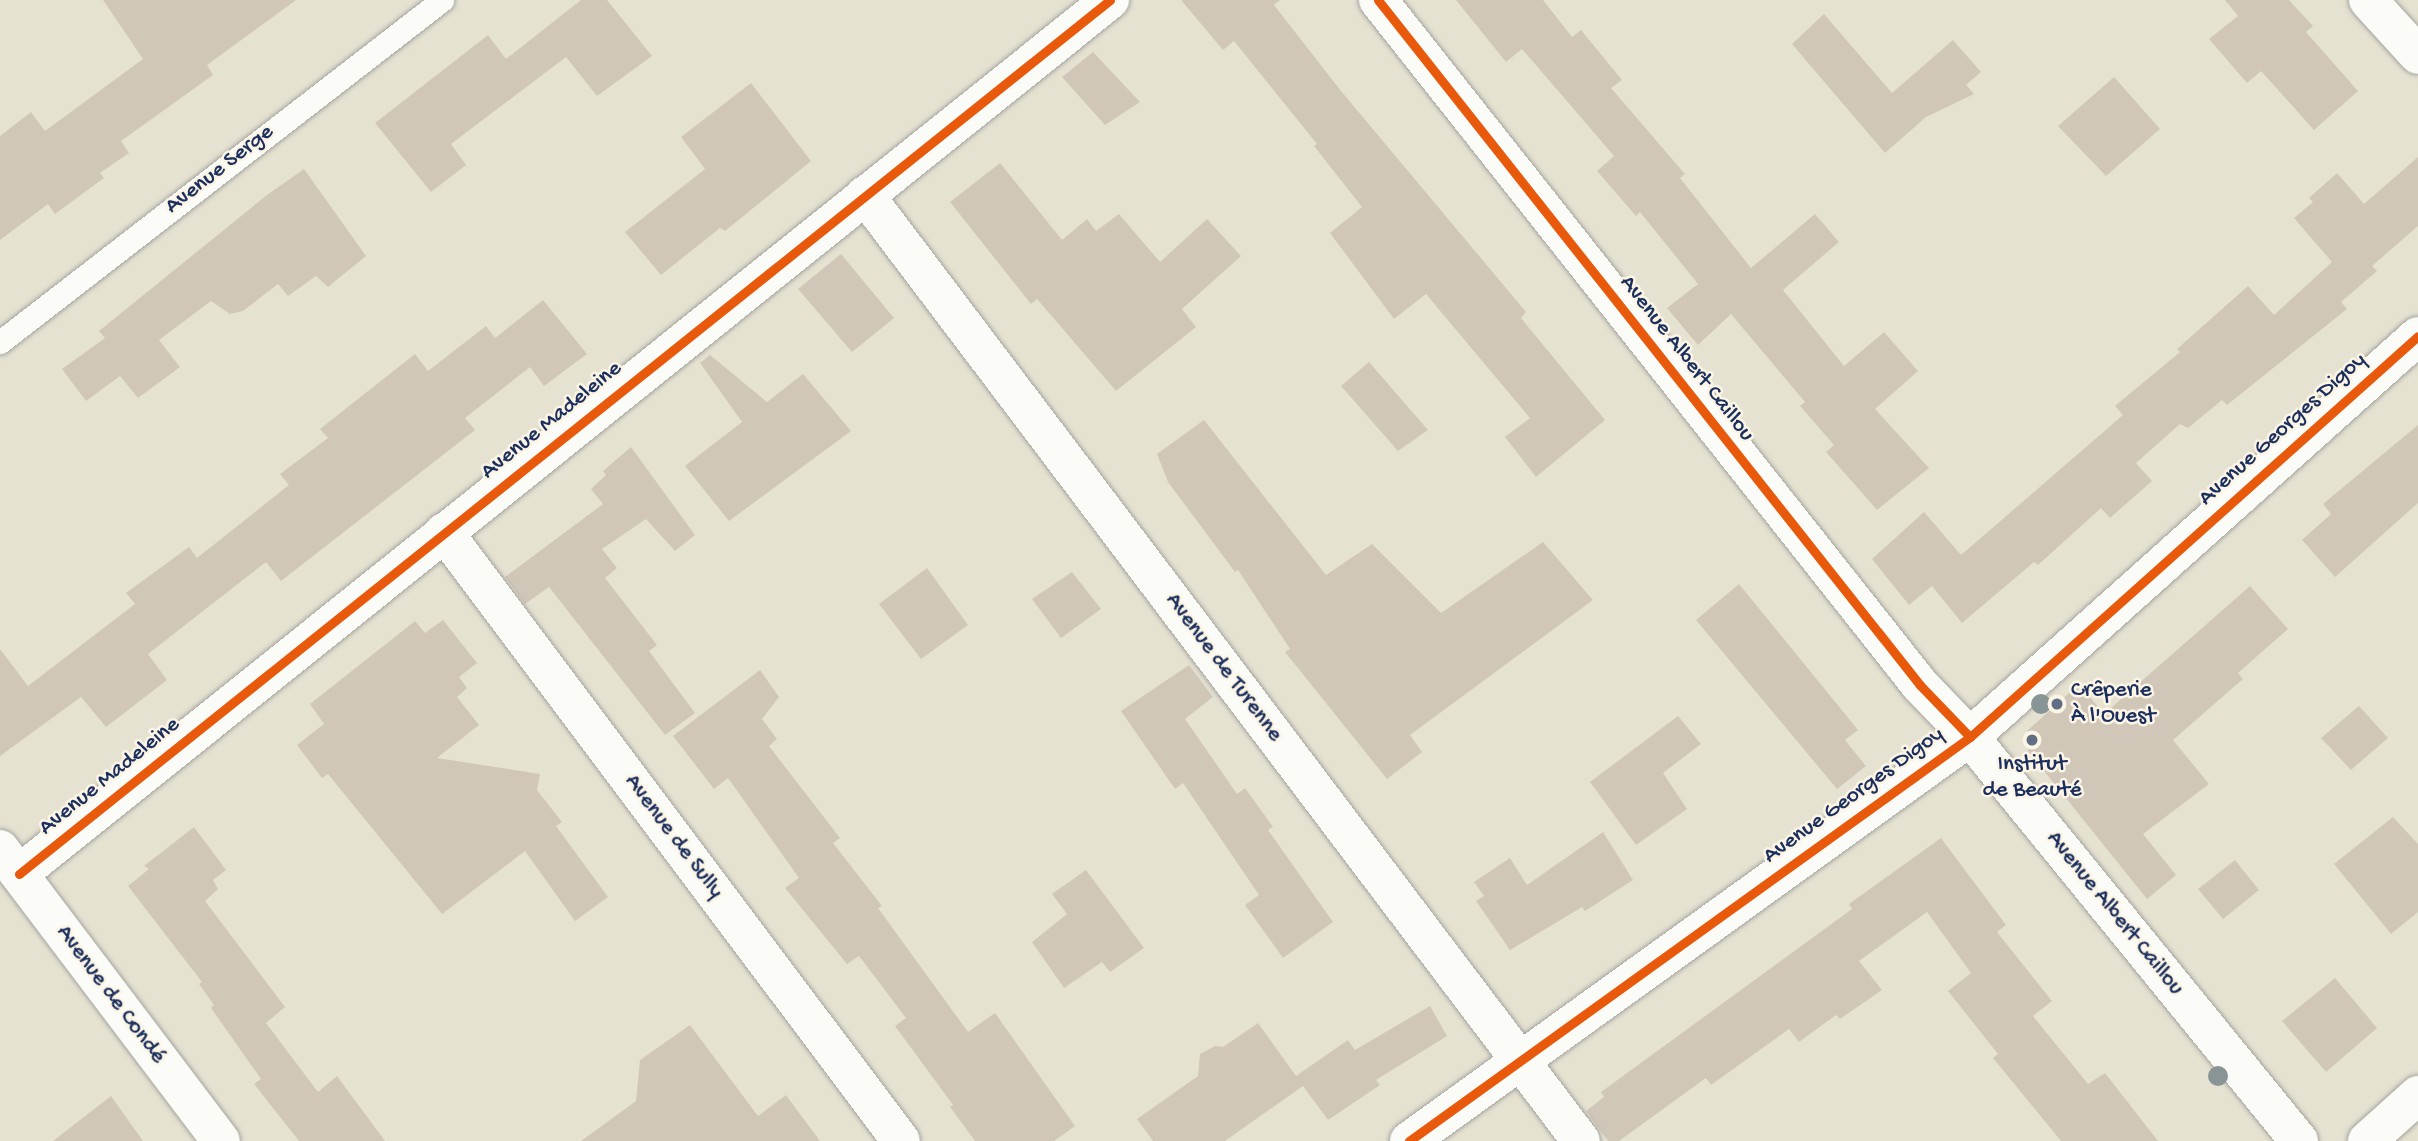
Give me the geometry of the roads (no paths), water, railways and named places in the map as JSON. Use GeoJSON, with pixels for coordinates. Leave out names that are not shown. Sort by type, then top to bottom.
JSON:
{"type":"FeatureCollection","features":[{"type":"Feature","properties":{"kind":"street","name":"Avenue Madeleine"},"geometry":{"type":"LineString","coordinates":[[9,862],[444,532],[1110,0]]}},
{"type":"Feature","properties":{"kind":"street","name":"Avenue Albert Caillou"},"geometry":{"type":"LineString","coordinates":[[1378,0],[1911,674],[1970,737],[2299,1141]]}},
{"type":"Feature","properties":{"kind":"street"},"geometry":{"type":"LineString","coordinates":[[2368,0],[2418,55]]}},
{"type":"Feature","properties":{"kind":"street","name":"Avenue de Turenne"},"geometry":{"type":"LineString","coordinates":[[865,194],[1581,1141]]}},
{"type":"Feature","properties":{"kind":"street","name":"Avenue Georges Digoy"},"geometry":{"type":"LineString","coordinates":[[1409,1141],[1970,737],[2418,336]]}},
{"type":"Feature","properties":{"kind":"street","name":"Avenue de Sully"},"geometry":{"type":"LineString","coordinates":[[444,532],[901,1141]]}},
{"type":"Feature","properties":{"kind":"street","name":"Avenue de Condé"},"geometry":{"type":"LineString","coordinates":[[9,862],[221,1141]]}},
{"type":"Feature","properties":{"kind":"street"},"geometry":{"type":"LineString","coordinates":[[2367,1141],[2418,1095]]}},
{"type":"Feature","properties":{"kind":"lane","name":"Avenue Serge"},"geometry":{"type":"LineString","coordinates":[[0,342],[442,0]]}},
{"type":"Feature","properties":{"kind":"place","name":"Crêperie À l'Ouest"},"geometry":{"type":"Point","coordinates":[2057,704]}},
{"type":"Feature","properties":{"kind":"place","name":"Institut de Beauté"},"geometry":{"type":"Point","coordinates":[2032,740]}}]}
